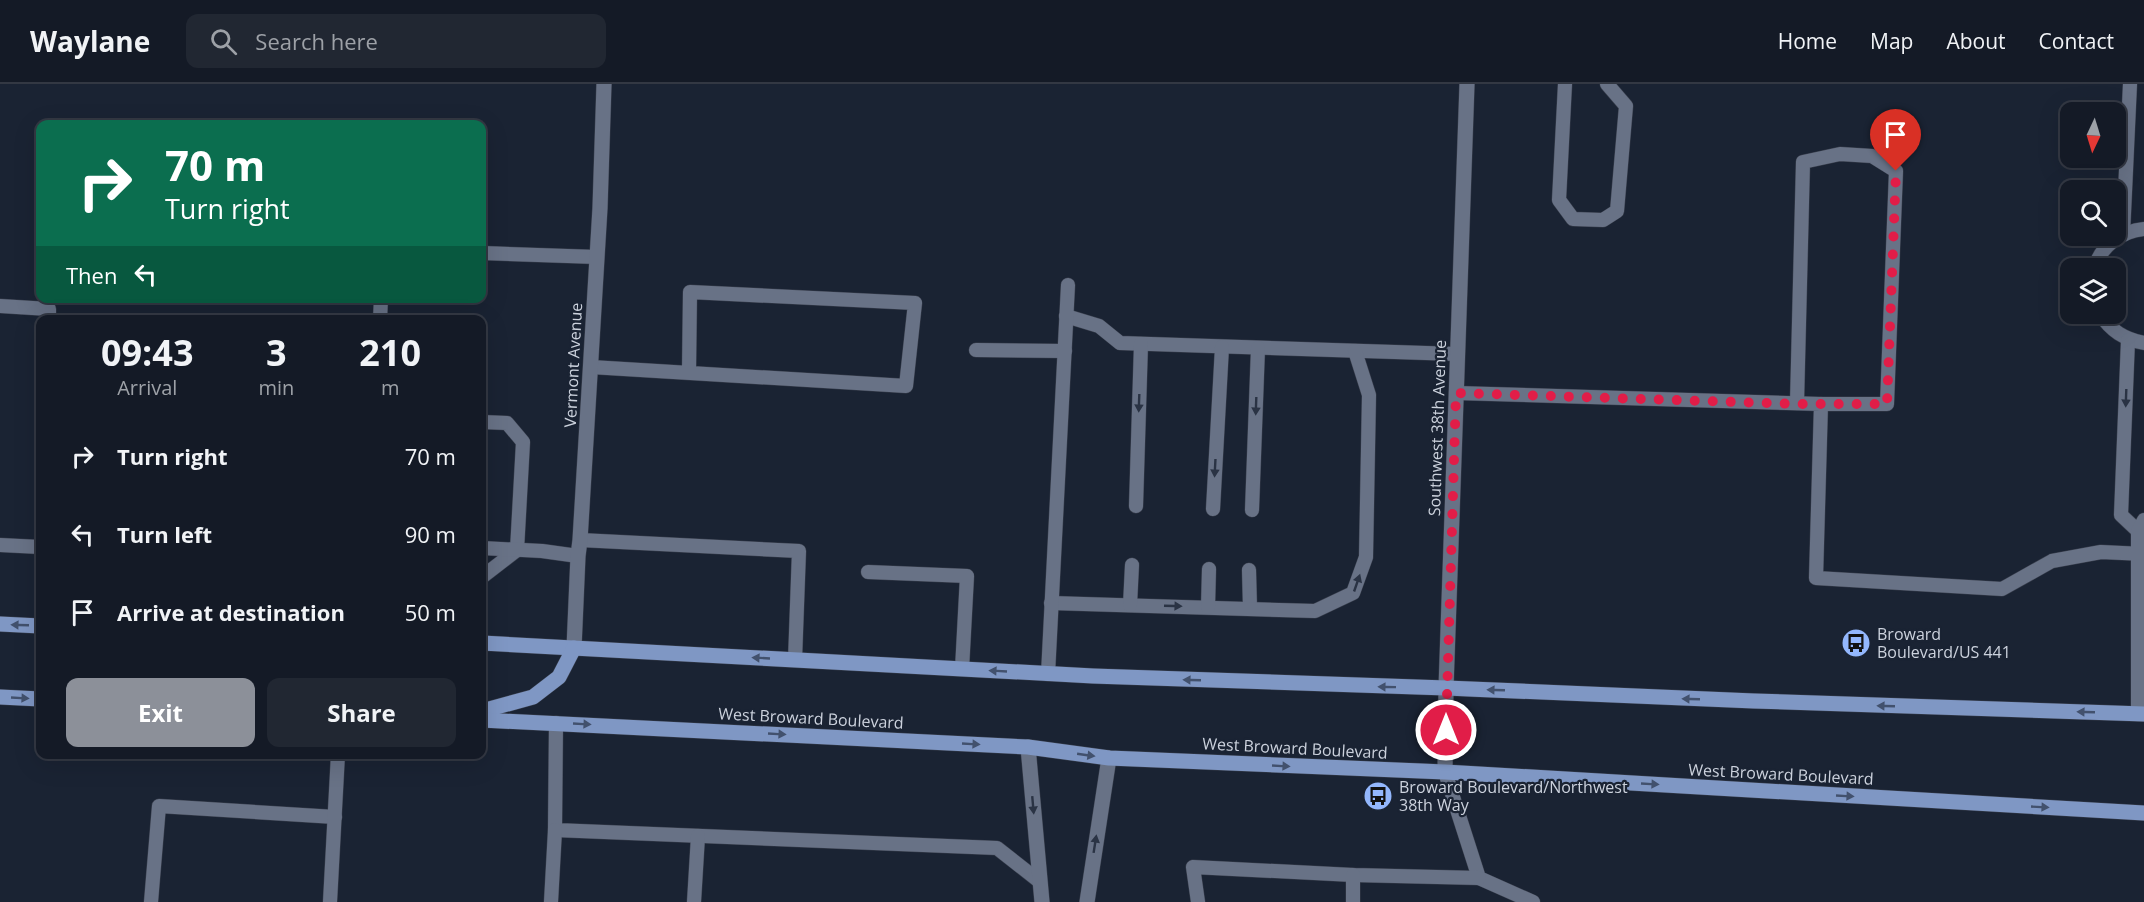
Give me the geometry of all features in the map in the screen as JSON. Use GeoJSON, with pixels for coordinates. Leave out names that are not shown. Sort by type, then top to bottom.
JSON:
{"type":"FeatureCollection","features":[{"type":"Feature","properties":{"kind":"main road"},"geometry":{"type":"LineString","coordinates":[[0,624],[36,626]]}},
{"type":"Feature","properties":{"kind":"main road"},"geometry":{"type":"LineString","coordinates":[[486,643],[1048,674],[1754,702],[2141,714]]}},
{"type":"Feature","properties":{"kind":"main road"},"geometry":{"type":"LineString","coordinates":[[486,710],[533,697],[559,677],[574,648]]}},
{"type":"Feature","properties":{"kind":"main road"},"geometry":{"type":"LineString","coordinates":[[0,697],[36,699]]}},
{"type":"Feature","properties":{"kind":"main road","name":"West Broward Boulevard"},"geometry":{"type":"LineString","coordinates":[[486,720],[1028,747],[1109,758],[1445,772],[2144,813]]}},
{"type":"Feature","properties":{"kind":"street","name":"Vermont Avenue"},"geometry":{"type":"LineString","coordinates":[[574,648],[597,257],[604,84]]}},
{"type":"Feature","properties":{"kind":"street","name":"Southwest 38th Avenue"},"geometry":{"type":"LineString","coordinates":[[1445,772],[1467,84]]}},
{"type":"Feature","properties":{"kind":"street"},"geometry":{"type":"LineString","coordinates":[[1028,747],[1042,902]]}},
{"type":"Feature","properties":{"kind":"street"},"geometry":{"type":"LineString","coordinates":[[1087,902],[1109,758]]}},
{"type":"Feature","properties":{"kind":"lane"},"geometry":{"type":"LineString","coordinates":[[1565,84],[1559,200],[1574,219],[1603,220],[1617,211],[1626,106],[1607,84]]}},
{"type":"Feature","properties":{"kind":"lane"},"geometry":{"type":"LineString","coordinates":[[2126,180],[2130,84]]}},
{"type":"Feature","properties":{"kind":"lane"},"geometry":{"type":"LineString","coordinates":[[1456,393],[1797,404],[1887,404],[1896,171],[1872,156],[1840,154],[1803,162],[1797,404]]}},
{"type":"Feature","properties":{"kind":"lane"},"geometry":{"type":"LineString","coordinates":[[2126,234],[2144,229]]}},
{"type":"Feature","properties":{"kind":"lane"},"geometry":{"type":"LineString","coordinates":[[2099,258],[2108,246]]}},
{"type":"Feature","properties":{"kind":"lane"},"geometry":{"type":"LineString","coordinates":[[486,253],[597,257]]}},
{"type":"Feature","properties":{"kind":"lane"},"geometry":{"type":"LineString","coordinates":[[1048,674],[1068,285]]}},
{"type":"Feature","properties":{"kind":"lane"},"geometry":{"type":"LineString","coordinates":[[591,367],[906,386],[915,303],[690,292],[689,372]]}},
{"type":"Feature","properties":{"kind":"lane"},"geometry":{"type":"LineString","coordinates":[[0,306],[49,309],[49,315]]}},
{"type":"Feature","properties":{"kind":"lane"},"geometry":{"type":"LineString","coordinates":[[1066,316],[1099,326],[1120,343],[1457,354]]}},
{"type":"Feature","properties":{"kind":"lane"},"geometry":{"type":"LineString","coordinates":[[2106,324],[2128,340],[2144,343]]}},
{"type":"Feature","properties":{"kind":"lane"},"geometry":{"type":"LineString","coordinates":[[2128,340],[2121,515],[2141,526],[2141,714]]}},
{"type":"Feature","properties":{"kind":"lane"},"geometry":{"type":"LineString","coordinates":[[1136,506],[1142,344]]}},
{"type":"Feature","properties":{"kind":"lane"},"geometry":{"type":"LineString","coordinates":[[1213,509],[1222,346]]}},
{"type":"Feature","properties":{"kind":"lane"},"geometry":{"type":"LineString","coordinates":[[1251,510],[1258,348]]}},
{"type":"Feature","properties":{"kind":"lane"},"geometry":{"type":"LineString","coordinates":[[976,350],[1065,351]]}},
{"type":"Feature","properties":{"kind":"lane"},"geometry":{"type":"LineString","coordinates":[[1051,603],[1315,611],[1353,593],[1366,557],[1369,395],[1355,351]]}},
{"type":"Feature","properties":{"kind":"lane"},"geometry":{"type":"LineString","coordinates":[[1821,404],[1816,578],[2002,589],[2052,561],[2101,552],[2141,554]]}},
{"type":"Feature","properties":{"kind":"lane"},"geometry":{"type":"LineString","coordinates":[[486,422],[507,423],[523,442],[517,550]]}},
{"type":"Feature","properties":{"kind":"lane"},"geometry":{"type":"LineString","coordinates":[[580,540],[799,551],[795,660]]}},
{"type":"Feature","properties":{"kind":"lane"},"geometry":{"type":"LineString","coordinates":[[0,545],[36,547]]}},
{"type":"Feature","properties":{"kind":"lane"},"geometry":{"type":"LineString","coordinates":[[486,548],[578,556]]}},
{"type":"Feature","properties":{"kind":"lane"},"geometry":{"type":"LineString","coordinates":[[486,573],[517,550]]}},
{"type":"Feature","properties":{"kind":"lane"},"geometry":{"type":"LineString","coordinates":[[1130,605],[1132,565]]}},
{"type":"Feature","properties":{"kind":"lane"},"geometry":{"type":"LineString","coordinates":[[1208,607],[1209,569]]}},
{"type":"Feature","properties":{"kind":"lane"},"geometry":{"type":"LineString","coordinates":[[1249,570],[1250,608]]}},
{"type":"Feature","properties":{"kind":"lane"},"geometry":{"type":"LineString","coordinates":[[868,572],[967,576],[962,669]]}},
{"type":"Feature","properties":{"kind":"lane"},"geometry":{"type":"LineString","coordinates":[[550,902],[555,830],[556,723]]}},
{"type":"Feature","properties":{"kind":"lane"},"geometry":{"type":"LineString","coordinates":[[330,902],[338,759]]}},
{"type":"Feature","properties":{"kind":"lane"},"geometry":{"type":"LineString","coordinates":[[1445,772],[1479,878]]}},
{"type":"Feature","properties":{"kind":"lane"},"geometry":{"type":"LineString","coordinates":[[151,902],[159,806],[335,817]]}},
{"type":"Feature","properties":{"kind":"lane"},"geometry":{"type":"LineString","coordinates":[[555,830],[997,848],[1039,881]]}},
{"type":"Feature","properties":{"kind":"lane"},"geometry":{"type":"LineString","coordinates":[[694,902],[698,836]]}},
{"type":"Feature","properties":{"kind":"lane"},"geometry":{"type":"LineString","coordinates":[[1197,902],[1193,867],[1353,875],[1479,878],[1533,902]]}},
{"type":"Feature","properties":{"kind":"lane"},"geometry":{"type":"LineString","coordinates":[[1353,875],[1353,902]]}},
{"type":"Feature","properties":{"kind":"place","name":"Broward Boulevard/US 441"},"geometry":{"type":"Point","coordinates":[1856,643]}},
{"type":"Feature","properties":{"kind":"place","name":"Broward Boulevard/Northwest 38th Way"},"geometry":{"type":"Point","coordinates":[1378,796]}},
{"type":"Feature","properties":{"kind":"route"},"geometry":{"type":"LineString","coordinates":[[1446,730],[1456,393],[1797,404],[1887,404],[1896,171]]}}]}
